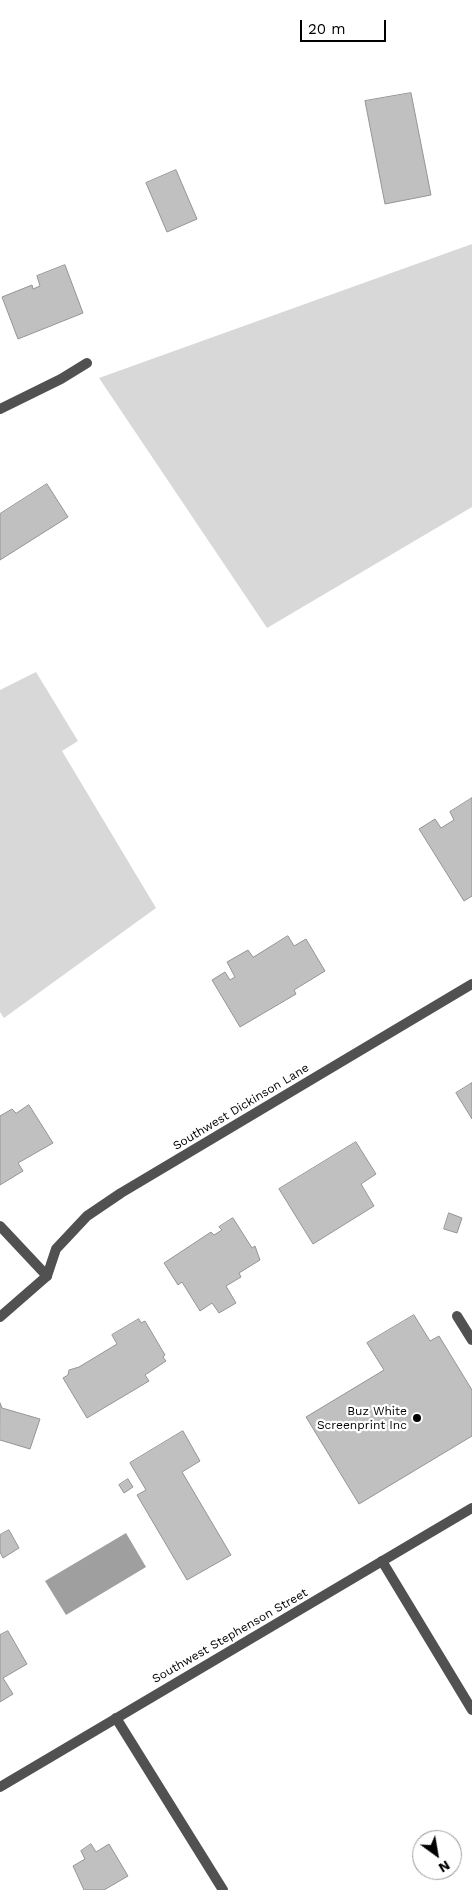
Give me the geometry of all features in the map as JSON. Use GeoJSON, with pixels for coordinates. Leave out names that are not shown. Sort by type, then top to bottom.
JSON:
{"type":"FeatureCollection","features":[{"type":"Feature","properties":{"kind":"street"},"geometry":{"type":"LineString","coordinates":[[0,409],[61,379],[87,363]]}},
{"type":"Feature","properties":{"kind":"street","name":"Southwest Dickinson Lane"},"geometry":{"type":"LineString","coordinates":[[47,1276],[56,1249],[87,1216],[129,1188],[472,984]]}},
{"type":"Feature","properties":{"kind":"street"},"geometry":{"type":"LineString","coordinates":[[0,1226],[47,1276],[0,1317]]}},
{"type":"Feature","properties":{"kind":"street"},"geometry":{"type":"LineString","coordinates":[[457,1316],[472,1340]]}},
{"type":"Feature","properties":{"kind":"street","name":"Southwest Stephenson Street"},"geometry":{"type":"LineString","coordinates":[[0,1786],[472,1508]]}},
{"type":"Feature","properties":{"kind":"street"},"geometry":{"type":"LineString","coordinates":[[382,1561],[472,1710]]}},
{"type":"Feature","properties":{"kind":"street"},"geometry":{"type":"LineString","coordinates":[[116,1718],[224,1890]]}},
{"type":"Feature","properties":{"kind":"shaded area"},"geometry":{"type":"Polygon","coordinates":[[[472,244],[472,507],[267,628],[99,378],[472,244]]]}},
{"type":"Feature","properties":{"kind":"shaded area"},"geometry":{"type":"Polygon","coordinates":[[[36,672],[78,741],[62,751],[156,908],[4,1018],[0,1012],[0,690],[36,672]]]}},
{"type":"Feature","properties":{"kind":"shaded area"},"geometry":{"type":"Polygon","coordinates":[[[126,1533],[146,1567],[66,1615],[45,1581],[126,1533]]]}},
{"type":"Feature","properties":{"kind":"building"},"geometry":{"type":"Polygon","coordinates":[[[411,93],[431,195],[385,204],[365,101],[411,93]]]}},
{"type":"Feature","properties":{"kind":"building"},"geometry":{"type":"Polygon","coordinates":[[[176,170],[197,219],[167,232],[146,183],[176,170]]]}},
{"type":"Feature","properties":{"kind":"building"},"geometry":{"type":"Polygon","coordinates":[[[65,265],[83,313],[18,339],[2,297],[32,285],[33,289],[40,286],[37,276],[65,265]]]}},
{"type":"Feature","properties":{"kind":"building"},"geometry":{"type":"Polygon","coordinates":[[[47,484],[68,517],[0,560],[0,514],[47,484]]]}},
{"type":"Feature","properties":{"kind":"building"},"geometry":{"type":"Polygon","coordinates":[[[472,798],[472,896],[464,901],[419,829],[435,819],[441,828],[454,820],[450,812],[472,798]]]}},
{"type":"Feature","properties":{"kind":"building"},"geometry":{"type":"Polygon","coordinates":[[[288,936],[294,946],[306,939],[325,971],[294,990],[296,994],[240,1027],[212,980],[225,972],[230,980],[235,977],[227,962],[248,950],[253,957],[288,936]]]}},
{"type":"Feature","properties":{"kind":"building"},"geometry":{"type":"Polygon","coordinates":[[[472,1083],[472,1119],[456,1093],[472,1083]]]}},
{"type":"Feature","properties":{"kind":"building"},"geometry":{"type":"Polygon","coordinates":[[[29,1105],[53,1143],[18,1163],[23,1171],[0,1185],[0,1116],[12,1109],[16,1113],[29,1105]]]}},
{"type":"Feature","properties":{"kind":"building"},"geometry":{"type":"Polygon","coordinates":[[[356,1142],[376,1174],[361,1184],[374,1206],[313,1244],[279,1189],[356,1142]]]}},
{"type":"Feature","properties":{"kind":"building"},"geometry":{"type":"Polygon","coordinates":[[[449,1213],[462,1218],[457,1233],[444,1229],[449,1213]]]}},
{"type":"Feature","properties":{"kind":"building"},"geometry":{"type":"Polygon","coordinates":[[[233,1218],[252,1248],[255,1246],[260,1260],[239,1273],[241,1277],[226,1286],[236,1303],[219,1313],[212,1303],[200,1311],[182,1282],[178,1285],[164,1263],[211,1232],[214,1235],[222,1230],[219,1227],[233,1218]]]}},
{"type":"Feature","properties":{"kind":"building"},"geometry":{"type":"Polygon","coordinates":[[[414,1315],[430,1341],[439,1336],[472,1390],[472,1436],[359,1504],[306,1417],[384,1370],[367,1343],[414,1315]]]}},
{"type":"Feature","properties":{"kind":"building"},"geometry":{"type":"Polygon","coordinates":[[[139,1319],[141,1323],[145,1321],[165,1355],[163,1357],[166,1361],[145,1375],[149,1381],[87,1418],[63,1378],[68,1375],[69,1370],[79,1367],[117,1344],[112,1335],[139,1319]]]}},
{"type":"Feature","properties":{"kind":"building"},"geometry":{"type":"Polygon","coordinates":[[[0,1403],[2,1408],[40,1419],[30,1449],[0,1440],[0,1403]]]}},
{"type":"Feature","properties":{"kind":"building"},"geometry":{"type":"Polygon","coordinates":[[[183,1431],[200,1461],[182,1472],[231,1555],[187,1580],[137,1495],[146,1490],[130,1463],[183,1431]]]}},
{"type":"Feature","properties":{"kind":"building"},"geometry":{"type":"Polygon","coordinates":[[[128,1479],[133,1487],[124,1493],[119,1485],[128,1479]]]}},
{"type":"Feature","properties":{"kind":"building"},"geometry":{"type":"Polygon","coordinates":[[[9,1530],[19,1548],[3,1558],[0,1552],[0,1535],[9,1530]]]}},
{"type":"Feature","properties":{"kind":"building"},"geometry":{"type":"Polygon","coordinates":[[[8,1631],[27,1664],[3,1678],[13,1694],[0,1702],[0,1635],[8,1631]]]}},
{"type":"Feature","properties":{"kind":"building"},"geometry":{"type":"Polygon","coordinates":[[[91,1844],[96,1852],[109,1844],[128,1876],[104,1890],[84,1890],[73,1866],[85,1859],[81,1851],[91,1844]]]}},
{"type":"Feature","properties":{"kind":"place","name":"Buz White Screenprint Inc"},"geometry":{"type":"Point","coordinates":[417,1418]}}]}
